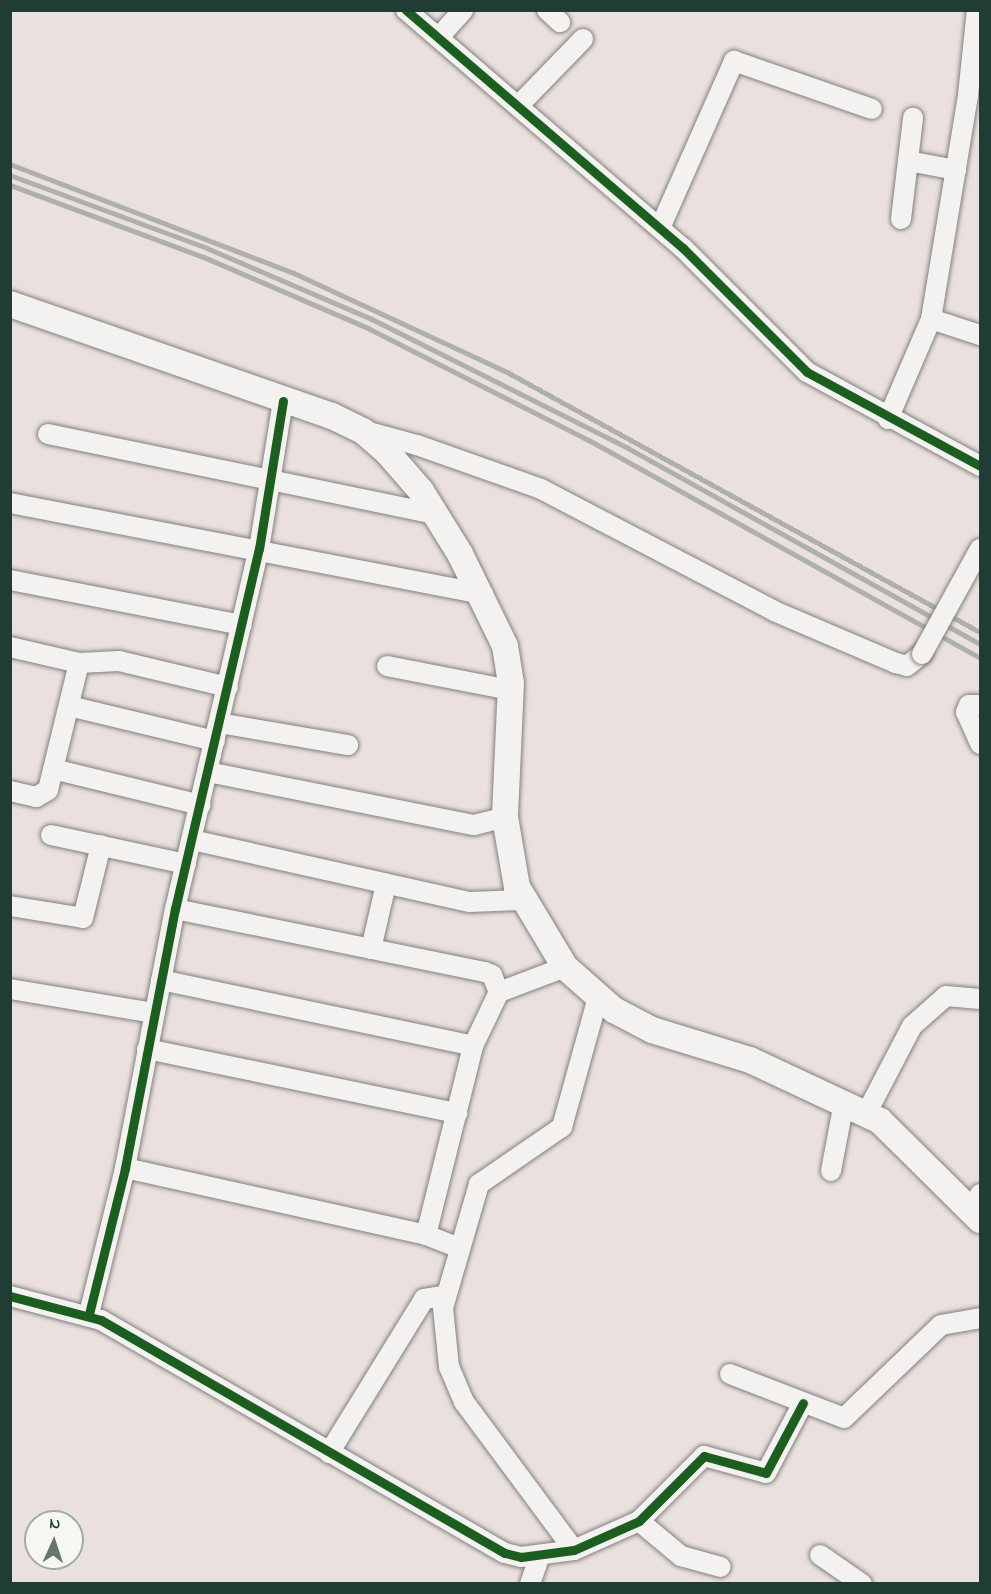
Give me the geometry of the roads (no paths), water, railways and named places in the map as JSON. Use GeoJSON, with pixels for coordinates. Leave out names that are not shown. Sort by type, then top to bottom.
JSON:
{"type":"FeatureCollection","features":[{"type":"Feature","properties":{"kind":"main road"},"geometry":{"type":"LineString","coordinates":[[10,304],[363,431],[388,453],[436,514],[483,594],[505,646],[511,690],[505,817],[523,900],[564,967],[598,997],[652,1030],[741,1056],[866,1114],[978,1208]]}},
{"type":"Feature","properties":{"kind":"street"},"geometry":{"type":"LineString","coordinates":[[406,10],[660,228],[807,372],[888,419],[981,466]]}},
{"type":"Feature","properties":{"kind":"street"},"geometry":{"type":"LineString","coordinates":[[439,37],[463,10]]}},
{"type":"Feature","properties":{"kind":"street"},"geometry":{"type":"LineString","coordinates":[[888,419],[931,319],[956,170],[974,96],[976,18]]}},
{"type":"Feature","properties":{"kind":"street"},"geometry":{"type":"LineString","coordinates":[[519,105],[583,39]]}},
{"type":"Feature","properties":{"kind":"street"},"geometry":{"type":"LineString","coordinates":[[660,228],[734,61],[872,109]]}},
{"type":"Feature","properties":{"kind":"street"},"geometry":{"type":"LineString","coordinates":[[901,219],[913,118]]}},
{"type":"Feature","properties":{"kind":"street"},"geometry":{"type":"LineString","coordinates":[[908,161],[956,170]]}},
{"type":"Feature","properties":{"kind":"street"},"geometry":{"type":"LineString","coordinates":[[931,319],[981,335]]}},
{"type":"Feature","properties":{"kind":"street"},"geometry":{"type":"LineString","coordinates":[[89,1314],[125,1168],[153,1013],[259,549],[283,401]]}},
{"type":"Feature","properties":{"kind":"street"},"geometry":{"type":"LineString","coordinates":[[363,431],[428,448],[542,489],[774,611],[907,666],[922,654],[981,549]]}},
{"type":"Feature","properties":{"kind":"street"},"geometry":{"type":"LineString","coordinates":[[48,434],[436,514]]}},
{"type":"Feature","properties":{"kind":"street"},"geometry":{"type":"LineString","coordinates":[[10,503],[259,549],[483,594]]}},
{"type":"Feature","properties":{"kind":"street"},"geometry":{"type":"LineString","coordinates":[[10,580],[242,625]]}},
{"type":"Feature","properties":{"kind":"street"},"geometry":{"type":"LineString","coordinates":[[10,647],[79,663],[109,659],[228,687]]}},
{"type":"Feature","properties":{"kind":"street"},"geometry":{"type":"LineString","coordinates":[[10,791],[44,796],[53,769],[79,663]]}},
{"type":"Feature","properties":{"kind":"street"},"geometry":{"type":"LineString","coordinates":[[387,666],[511,690]]}},
{"type":"Feature","properties":{"kind":"street"},"geometry":{"type":"LineString","coordinates":[[981,705],[969,705],[966,711],[981,744]]}},
{"type":"Feature","properties":{"kind":"street"},"geometry":{"type":"LineString","coordinates":[[69,706],[217,732],[348,745]]}},
{"type":"Feature","properties":{"kind":"street"},"geometry":{"type":"LineString","coordinates":[[53,769],[201,805]]}},
{"type":"Feature","properties":{"kind":"street"},"geometry":{"type":"LineString","coordinates":[[208,772],[474,825],[505,817]]}},
{"type":"Feature","properties":{"kind":"street"},"geometry":{"type":"LineString","coordinates":[[51,835],[186,864]]}},
{"type":"Feature","properties":{"kind":"street"},"geometry":{"type":"LineString","coordinates":[[192,840],[470,902],[523,900]]}},
{"type":"Feature","properties":{"kind":"street"},"geometry":{"type":"LineString","coordinates":[[10,906],[83,918],[101,845]]}},
{"type":"Feature","properties":{"kind":"street"},"geometry":{"type":"LineString","coordinates":[[371,949],[386,884]]}},
{"type":"Feature","properties":{"kind":"street"},"geometry":{"type":"LineString","coordinates":[[176,909],[485,972],[492,975],[499,992]]}},
{"type":"Feature","properties":{"kind":"street"},"geometry":{"type":"LineString","coordinates":[[426,1235],[473,1046],[499,992],[564,967]]}},
{"type":"Feature","properties":{"kind":"street"},"geometry":{"type":"LineString","coordinates":[[161,981],[473,1046]]}},
{"type":"Feature","properties":{"kind":"street"},"geometry":{"type":"LineString","coordinates":[[10,989],[153,1013]]}},
{"type":"Feature","properties":{"kind":"street"},"geometry":{"type":"LineString","coordinates":[[866,1114],[905,1033],[918,1019],[946,996],[981,999]]}},
{"type":"Feature","properties":{"kind":"street"},"geometry":{"type":"LineString","coordinates":[[574,1550],[455,1386],[443,1324],[444,1296],[457,1247],[476,1191],[487,1175],[562,1127],[598,997]]}},
{"type":"Feature","properties":{"kind":"street"},"geometry":{"type":"LineString","coordinates":[[147,1049],[457,1113]]}},
{"type":"Feature","properties":{"kind":"street"},"geometry":{"type":"LineString","coordinates":[[831,1171],[844,1102]]}},
{"type":"Feature","properties":{"kind":"street"},"geometry":{"type":"LineString","coordinates":[[125,1168],[426,1235],[457,1247]]}},
{"type":"Feature","properties":{"kind":"street"},"geometry":{"type":"LineString","coordinates":[[10,1296],[89,1314],[505,1553],[539,1558],[574,1550],[639,1521],[704,1456],[766,1473],[803,1403]]}},
{"type":"Feature","properties":{"kind":"street"},"geometry":{"type":"LineString","coordinates":[[329,1453],[424,1299],[444,1296]]}},
{"type":"Feature","properties":{"kind":"street"},"geometry":{"type":"LineString","coordinates":[[730,1374],[844,1418],[941,1325],[981,1318]]}},
{"type":"Feature","properties":{"kind":"street"},"geometry":{"type":"LineString","coordinates":[[639,1521],[681,1556],[721,1567]]}},
{"type":"Feature","properties":{"kind":"street"},"geometry":{"type":"LineString","coordinates":[[820,1555],[862,1584]]}},
{"type":"Feature","properties":{"kind":"street"},"geometry":{"type":"LineString","coordinates":[[530,1584],[539,1558]]}},
{"type":"Feature","properties":{"kind":"railway"},"geometry":{"type":"LineString","coordinates":[[10,164],[294,273],[509,373],[980,632]]}},
{"type":"Feature","properties":{"kind":"railway"},"geometry":{"type":"LineString","coordinates":[[10,175],[207,248],[372,319],[628,448],[980,644]]}},
{"type":"Feature","properties":{"kind":"railway"},"geometry":{"type":"LineString","coordinates":[[10,185],[204,257],[368,328],[589,440],[980,658]]}}]}
